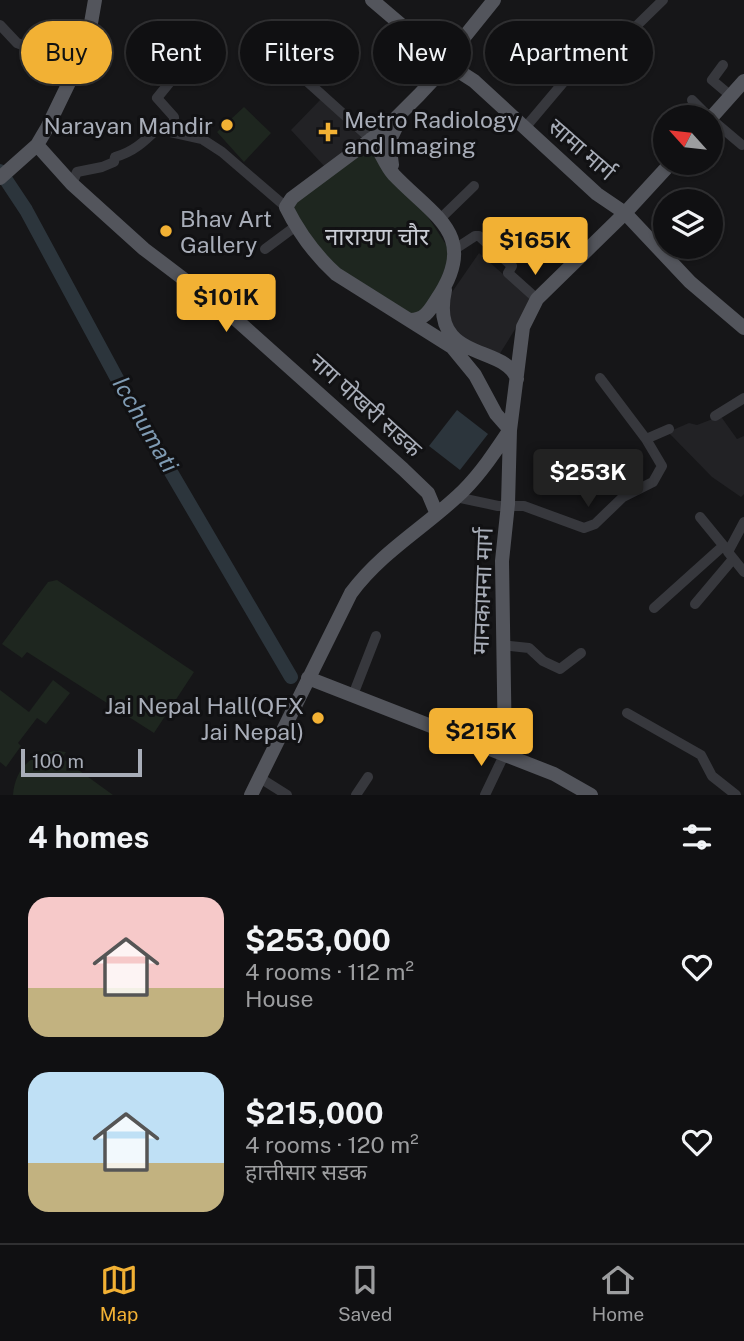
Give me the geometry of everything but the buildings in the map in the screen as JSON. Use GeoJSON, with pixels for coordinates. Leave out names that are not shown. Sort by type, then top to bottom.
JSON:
{"type":"FeatureCollection","features":[{"type":"Feature","properties":{"kind":"main road"},"geometry":{"type":"LineString","coordinates":[[91,21],[95,0]]}},
{"type":"Feature","properties":{"kind":"main road","name":"सामा मार्ग"},"geometry":{"type":"LineString","coordinates":[[372,0],[397,21]]}},
{"type":"Feature","properties":{"kind":"main road"},"geometry":{"type":"LineString","coordinates":[[471,29],[494,0]]}},
{"type":"Feature","properties":{"kind":"main road","name":"सामा मार्ग"},"geometry":{"type":"LineString","coordinates":[[471,79],[597,194],[625,213],[690,282],[744,328]]}},
{"type":"Feature","properties":{"kind":"main road"},"geometry":{"type":"LineString","coordinates":[[722,105],[744,81]]}},
{"type":"Feature","properties":{"kind":"main road"},"geometry":{"type":"LineString","coordinates":[[3,175],[37,145],[68,84]]}},
{"type":"Feature","properties":{"kind":"main road"},"geometry":{"type":"LineString","coordinates":[[401,181],[390,159],[389,142],[397,125],[428,84]]}},
{"type":"Feature","properties":{"kind":"main road"},"geometry":{"type":"LineString","coordinates":[[419,95],[371,139],[292,198],[286,207],[296,226],[323,262],[336,274],[459,348],[503,363],[515,372],[517,379]]}},
{"type":"Feature","properties":{"kind":"main road"},"geometry":{"type":"LineString","coordinates":[[371,139],[379,148],[388,168],[440,219],[455,249],[454,265],[445,287],[425,315],[418,320],[410,320]]}},
{"type":"Feature","properties":{"kind":"main road","name":"नाग पोखरी सडक"},"geometry":{"type":"LineString","coordinates":[[37,145],[72,184],[144,248],[231,315],[403,469],[428,493],[436,512]]}},
{"type":"Feature","properties":{"kind":"main road"},"geometry":{"type":"LineString","coordinates":[[537,299],[660,175]]}},
{"type":"Feature","properties":{"kind":"main road"},"geometry":{"type":"LineString","coordinates":[[251,795],[351,593],[367,572],[456,497],[481,472],[510,430],[502,423],[449,330],[443,314],[445,287]]}},
{"type":"Feature","properties":{"kind":"main road","name":"मानकामना मार्ग"},"geometry":{"type":"LineString","coordinates":[[505,753],[502,561],[508,504],[510,430],[523,327],[537,299]]}},
{"type":"Feature","properties":{"kind":"main road"},"geometry":{"type":"LineString","coordinates":[[307,678],[505,753],[554,774],[591,795]]}},
{"type":"Feature","properties":{"kind":"street"},"geometry":{"type":"LineString","coordinates":[[524,129],[594,46],[610,46],[624,38],[663,0]]}},
{"type":"Feature","properties":{"kind":"street"},"geometry":{"type":"LineString","coordinates":[[0,25],[21,44]]}},
{"type":"Feature","properties":{"kind":"street"},"geometry":{"type":"LineString","coordinates":[[723,65],[712,80],[731,96]]}},
{"type":"Feature","properties":{"kind":"street"},"geometry":{"type":"LineString","coordinates":[[168,84],[156,98],[174,117],[175,132]]}},
{"type":"Feature","properties":{"kind":"street"},"geometry":{"type":"LineString","coordinates":[[310,84],[371,139]]}},
{"type":"Feature","properties":{"kind":"street"},"geometry":{"type":"LineString","coordinates":[[692,100],[697,105]]}},
{"type":"Feature","properties":{"kind":"street"},"geometry":{"type":"LineString","coordinates":[[72,184],[76,172],[114,162],[115,157],[144,143],[157,129],[202,139],[222,152],[286,207]]}},
{"type":"Feature","properties":{"kind":"street"},"geometry":{"type":"LineString","coordinates":[[723,129],[742,145]]}},
{"type":"Feature","properties":{"kind":"street"},"geometry":{"type":"LineString","coordinates":[[440,219],[474,186]]}},
{"type":"Feature","properties":{"kind":"street"},"geometry":{"type":"LineString","coordinates":[[265,249],[296,226]]}},
{"type":"Feature","properties":{"kind":"street"},"geometry":{"type":"LineString","coordinates":[[455,249],[479,236],[512,266],[508,273],[537,299]]}},
{"type":"Feature","properties":{"kind":"street"},"geometry":{"type":"LineString","coordinates":[[456,497],[498,506],[508,504],[531,508],[584,528],[596,524],[623,497],[653,482],[662,466],[646,439],[600,378]]}},
{"type":"Feature","properties":{"kind":"street"},"geometry":{"type":"LineString","coordinates":[[715,416],[744,398]]}},
{"type":"Feature","properties":{"kind":"street"},"geometry":{"type":"LineString","coordinates":[[646,439],[669,429]]}},
{"type":"Feature","properties":{"kind":"street"},"geometry":{"type":"LineString","coordinates":[[700,517],[744,572]]}},
{"type":"Feature","properties":{"kind":"street"},"geometry":{"type":"LineString","coordinates":[[695,604],[744,522]]}},
{"type":"Feature","properties":{"kind":"street"},"geometry":{"type":"LineString","coordinates":[[654,608],[728,552]]}},
{"type":"Feature","properties":{"kind":"street"},"geometry":{"type":"LineString","coordinates":[[353,695],[376,636]]}},
{"type":"Feature","properties":{"kind":"street"},"geometry":{"type":"LineString","coordinates":[[502,645],[529,648],[542,661],[560,669],[581,653]]}},
{"type":"Feature","properties":{"kind":"street"},"geometry":{"type":"LineString","coordinates":[[627,713],[701,755],[712,776],[736,795]]}},
{"type":"Feature","properties":{"kind":"street"},"geometry":{"type":"LineString","coordinates":[[485,795],[505,753]]}},
{"type":"Feature","properties":{"kind":"street"},"geometry":{"type":"LineString","coordinates":[[356,795],[368,776]]}},
{"type":"Feature","properties":{"kind":"street"},"geometry":{"type":"LineString","coordinates":[[260,778],[287,795]]}},
{"type":"Feature","properties":{"kind":"shaded area","name":"Metro Radiology and Imaging"},"geometry":{"type":"Polygon","coordinates":[[[323,97],[365,134],[325,167],[291,130],[323,97]]]}},
{"type":"Feature","properties":{"kind":"shaded area"},"geometry":{"type":"Polygon","coordinates":[[[244,107],[271,133],[244,162],[217,132],[244,107]]]}},
{"type":"Feature","properties":{"kind":"shaded area"},"geometry":{"type":"Polygon","coordinates":[[[367,146],[426,214],[447,246],[448,261],[431,303],[417,318],[332,266],[299,222],[294,207],[295,203],[367,146]]]}},
{"type":"Feature","properties":{"kind":"shaded area"},"geometry":{"type":"Polygon","coordinates":[[[479,253],[530,298],[524,315],[499,355],[457,335],[447,309],[450,295],[479,253]]]}},
{"type":"Feature","properties":{"kind":"shaded area"},"geometry":{"type":"Polygon","coordinates":[[[457,410],[488,434],[460,470],[429,446],[457,410]]]}},
{"type":"Feature","properties":{"kind":"shaded area"},"geometry":{"type":"Polygon","coordinates":[[[722,418],[737,439],[744,436],[744,494],[741,497],[712,477],[668,432],[689,423],[697,425],[722,418]]]}},
{"type":"Feature","properties":{"kind":"shaded area"},"geometry":{"type":"Polygon","coordinates":[[[57,580],[194,672],[154,733],[27,652],[22,658],[2,644],[48,582],[57,580]]]}},
{"type":"Feature","properties":{"kind":"shaded area"},"geometry":{"type":"Polygon","coordinates":[[[53,680],[70,693],[46,724],[37,718],[18,743],[21,746],[6,767],[0,762],[0,690],[29,712],[53,680]]]}},
{"type":"Feature","properties":{"kind":"shaded area"},"geometry":{"type":"Polygon","coordinates":[[[66,752],[62,758],[113,795],[13,795],[17,777],[26,764],[39,755],[66,752]]]}},
{"type":"Feature","properties":{"kind":"waterway","name":"Icchumati"},"geometry":{"type":"LineString","coordinates":[[0,171],[26,210],[127,397],[291,677]]}},
{"type":"Feature","properties":{"kind":"place","name":"Narayan Mandir"},"geometry":{"type":"Point","coordinates":[227,125]}},
{"type":"Feature","properties":{"kind":"place","name":"Metro Radiology and Imaging"},"geometry":{"type":"Point","coordinates":[328,132]}},
{"type":"Feature","properties":{"kind":"place","name":"Bhav Art Gallery"},"geometry":{"type":"Point","coordinates":[166,231]}},
{"type":"Feature","properties":{"kind":"place","name":"Jai Nepal Hall(QFX Jai Nepal)"},"geometry":{"type":"Point","coordinates":[318,718]}},
{"type":"Feature","properties":{"kind":"district","name":"नारायण चौर"},"geometry":{"type":"Point","coordinates":[377,236]}}]}
